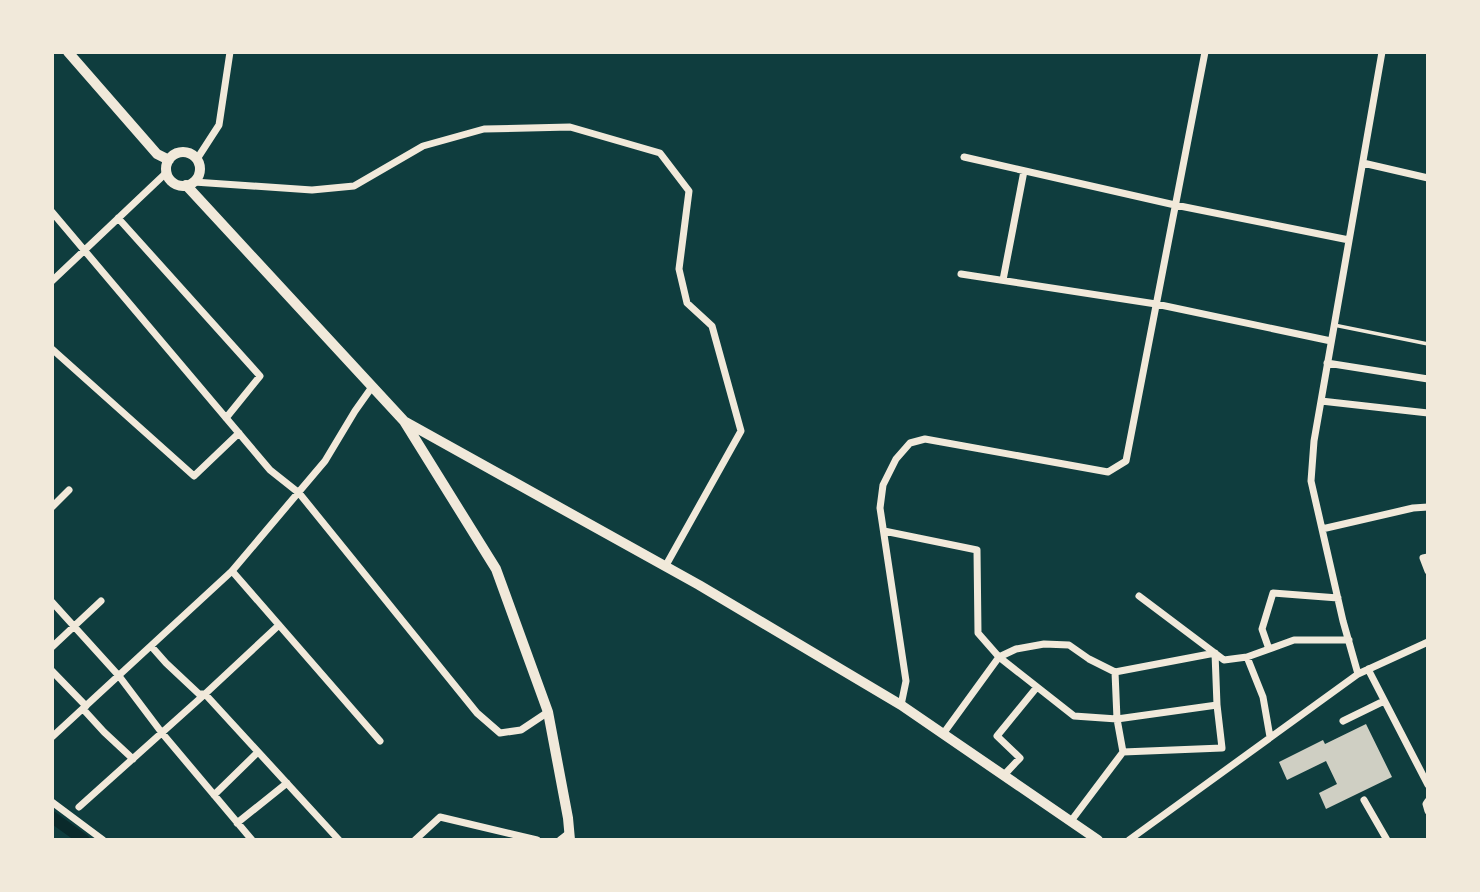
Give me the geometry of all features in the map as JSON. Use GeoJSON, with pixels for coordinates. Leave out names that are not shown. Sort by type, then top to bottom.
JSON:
{"type":"FeatureCollection","features":[{"type":"Feature","properties":{"kind":"street"},"geometry":{"type":"LineString","coordinates":[[68,52],[158,154],[169,160]]}},
{"type":"Feature","properties":{"kind":"street"},"geometry":{"type":"LineString","coordinates":[[197,159],[219,125],[230,52]]}},
{"type":"Feature","properties":{"kind":"street"},"geometry":{"type":"LineString","coordinates":[[901,705],[906,681],[880,508],[883,485],[896,459],[910,443],[925,439],[1108,472],[1126,461],[1205,52]]}},
{"type":"Feature","properties":{"kind":"street"},"geometry":{"type":"LineString","coordinates":[[1358,674],[1311,481],[1314,441],[1382,52]]}},
{"type":"Feature","properties":{"kind":"street"},"geometry":{"type":"LineString","coordinates":[[190,184],[200,172],[197,159],[191,154],[181,152],[172,156],[166,166],[167,172],[172,182],[177,185],[312,190],[354,186],[422,146],[484,129],[570,127],[660,153],[689,191],[679,269],[687,303],[712,327],[741,431],[665,567]]}},
{"type":"Feature","properties":{"kind":"street"},"geometry":{"type":"LineString","coordinates":[[964,157],[1175,205],[1349,240]]}},
{"type":"Feature","properties":{"kind":"street"},"geometry":{"type":"LineString","coordinates":[[1363,163],[1427,178]]}},
{"type":"Feature","properties":{"kind":"street"},"geometry":{"type":"LineString","coordinates":[[1003,280],[1024,171]]}},
{"type":"Feature","properties":{"kind":"street"},"geometry":{"type":"LineString","coordinates":[[52,281],[167,172]]}},
{"type":"Feature","properties":{"kind":"street"},"geometry":{"type":"LineString","coordinates":[[190,184],[404,421],[496,569],[548,712],[566,837]]}},
{"type":"Feature","properties":{"kind":"street"},"geometry":{"type":"LineString","coordinates":[[52,212],[270,470],[299,493],[477,713],[500,733],[521,730],[548,712]]}},
{"type":"Feature","properties":{"kind":"street"},"geometry":{"type":"LineString","coordinates":[[118,218],[260,376],[226,418]]}},
{"type":"Feature","properties":{"kind":"street"},"geometry":{"type":"LineString","coordinates":[[961,274],[1156,303],[1331,341]]}},
{"type":"Feature","properties":{"kind":"street"},"geometry":{"type":"LineString","coordinates":[[52,349],[194,476],[239,433]]}},
{"type":"Feature","properties":{"kind":"street"},"geometry":{"type":"LineString","coordinates":[[1327,363],[1427,379]]}},
{"type":"Feature","properties":{"kind":"street"},"geometry":{"type":"LineString","coordinates":[[52,737],[232,571],[325,461],[372,387]]}},
{"type":"Feature","properties":{"kind":"street"},"geometry":{"type":"LineString","coordinates":[[1321,401],[1427,413]]}},
{"type":"Feature","properties":{"kind":"street"},"geometry":{"type":"LineString","coordinates":[[404,421],[665,567],[901,705],[1098,839]]}},
{"type":"Feature","properties":{"kind":"street"},"geometry":{"type":"LineString","coordinates":[[52,507],[69,490]]}},
{"type":"Feature","properties":{"kind":"street"},"geometry":{"type":"LineString","coordinates":[[1322,529],[1427,507]]}},
{"type":"Feature","properties":{"kind":"street"},"geometry":{"type":"LineString","coordinates":[[884,531],[977,550],[978,634],[999,657],[1074,716],[1117,719],[1217,705]]}},
{"type":"Feature","properties":{"kind":"street"},"geometry":{"type":"LineString","coordinates":[[1427,557],[1423,558],[1427,571]]}},
{"type":"Feature","properties":{"kind":"street"},"geometry":{"type":"LineString","coordinates":[[232,571],[380,741]]}},
{"type":"Feature","properties":{"kind":"street"},"geometry":{"type":"LineString","coordinates":[[1269,649],[1262,629],[1273,593],[1338,598]]}},
{"type":"Feature","properties":{"kind":"street"},"geometry":{"type":"LineString","coordinates":[[1139,596],[1224,660],[1247,657],[1294,640],[1349,640]]}},
{"type":"Feature","properties":{"kind":"street"},"geometry":{"type":"LineString","coordinates":[[52,647],[101,601]]}},
{"type":"Feature","properties":{"kind":"street"},"geometry":{"type":"LineString","coordinates":[[52,602],[119,676],[162,733],[251,839]]}},
{"type":"Feature","properties":{"kind":"street"},"geometry":{"type":"LineString","coordinates":[[79,807],[279,625]]}},
{"type":"Feature","properties":{"kind":"street"},"geometry":{"type":"LineString","coordinates":[[1129,839],[1358,674],[1427,642]]}},
{"type":"Feature","properties":{"kind":"street"},"geometry":{"type":"LineString","coordinates":[[943,734],[999,657],[1016,649],[1044,644],[1069,645],[1115,672],[1215,653]]}},
{"type":"Feature","properties":{"kind":"street"},"geometry":{"type":"LineString","coordinates":[[151,646],[199,694],[205,694],[339,839]]}},
{"type":"Feature","properties":{"kind":"street"},"geometry":{"type":"LineString","coordinates":[[1123,752],[1222,748],[1215,653]]}},
{"type":"Feature","properties":{"kind":"street"},"geometry":{"type":"LineString","coordinates":[[1247,657],[1263,697],[1270,737]]}},
{"type":"Feature","properties":{"kind":"street"},"geometry":{"type":"LineString","coordinates":[[1368,669],[1427,785]]}},
{"type":"Feature","properties":{"kind":"street"},"geometry":{"type":"LineString","coordinates":[[52,671],[104,732],[133,759]]}},
{"type":"Feature","properties":{"kind":"street"},"geometry":{"type":"LineString","coordinates":[[1071,821],[1123,752],[1117,719],[1115,672]]}},
{"type":"Feature","properties":{"kind":"street"},"geometry":{"type":"LineString","coordinates":[[1004,775],[1020,758],[998,736],[1037,687]]}},
{"type":"Feature","properties":{"kind":"street"},"geometry":{"type":"LineString","coordinates":[[1343,721],[1384,701]]}},
{"type":"Feature","properties":{"kind":"street"},"geometry":{"type":"LineString","coordinates":[[214,795],[258,752]]}},
{"type":"Feature","properties":{"kind":"street"},"geometry":{"type":"LineString","coordinates":[[237,823],[287,783]]}},
{"type":"Feature","properties":{"kind":"street"},"geometry":{"type":"LineString","coordinates":[[1364,800],[1387,839]]}},
{"type":"Feature","properties":{"kind":"street"},"geometry":{"type":"LineString","coordinates":[[1427,801],[1427,811]]}},
{"type":"Feature","properties":{"kind":"street"},"geometry":{"type":"LineString","coordinates":[[52,802],[103,839]]}},
{"type":"Feature","properties":{"kind":"street"},"geometry":{"type":"LineString","coordinates":[[415,839],[440,817],[537,839]]}},
{"type":"Feature","properties":{"kind":"lane"},"geometry":{"type":"LineString","coordinates":[[1334,325],[1427,344]]}},
{"type":"Feature","properties":{"kind":"building"},"geometry":{"type":"Polygon","coordinates":[[[1366,724],[1392,777],[1326,809],[1319,793],[1337,784],[1326,761],[1287,780],[1279,762],[1323,740],[1325,744],[1366,724]]]}},
{"type":"Feature","properties":{"kind":"waterway"},"geometry":{"type":"LineString","coordinates":[[52,817],[84,840]]}}]}
